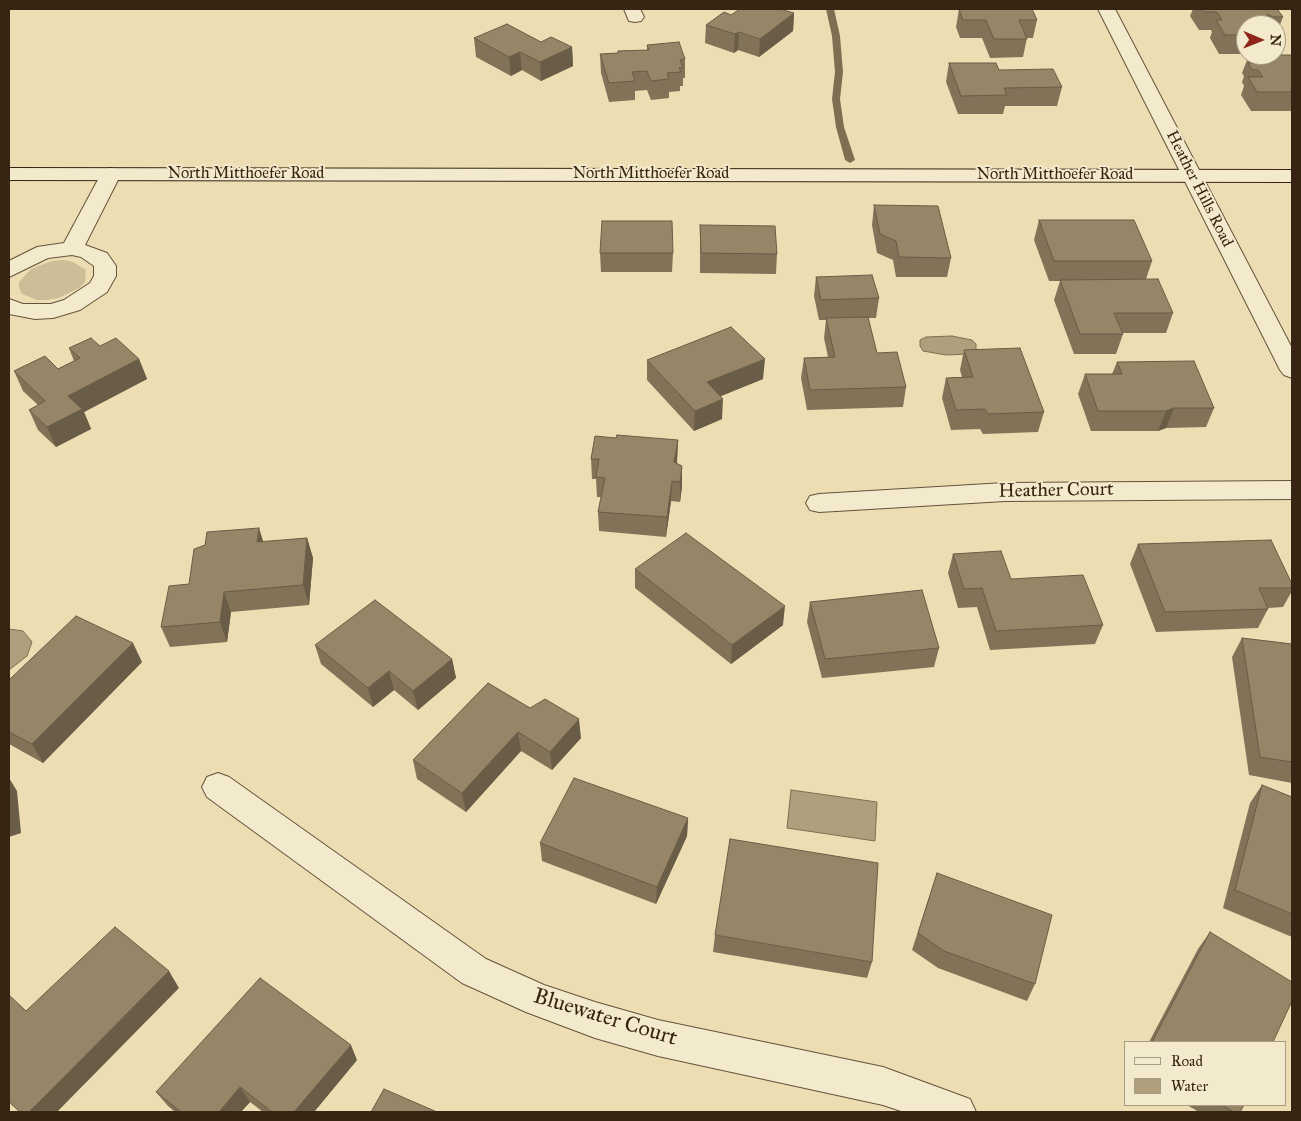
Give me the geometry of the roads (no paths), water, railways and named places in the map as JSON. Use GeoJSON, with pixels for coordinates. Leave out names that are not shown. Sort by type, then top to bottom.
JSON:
{"type":"FeatureCollection","features":[{"type":"Feature","properties":{"kind":"street","name":"Heather Hills Road"},"geometry":{"type":"LineString","coordinates":[[1106,9],[1292,370]]}},
{"type":"Feature","properties":{"kind":"street","name":"North Mitthoefer Road"},"geometry":{"type":"LineString","coordinates":[[9,174],[1292,176]]}},
{"type":"Feature","properties":{"kind":"street"},"geometry":{"type":"LineString","coordinates":[[72,250],[111,174]]}},
{"type":"Feature","properties":{"kind":"street"},"geometry":{"type":"LineString","coordinates":[[9,270],[28,258],[46,252],[72,250],[88,252],[99,258],[105,266],[105,276],[99,287],[72,305],[54,311],[35,312],[18,310],[9,306]]}},
{"type":"Feature","properties":{"kind":"street","name":"Heather Court"},"geometry":{"type":"LineString","coordinates":[[820,503],[1004,492],[1292,490]]}},
{"type":"Feature","properties":{"kind":"street","name":"Bluewater Court"},"geometry":{"type":"LineString","coordinates":[[218,787],[474,971],[539,1000],[595,1020],[658,1038],[883,1086],[957,1112]]}},
{"type":"Feature","properties":{"kind":"water"},"geometry":{"type":"Polygon","coordinates":[[[952,336],[972,340],[976,344],[976,349],[968,354],[946,355],[923,351],[920,346],[920,340],[926,337],[952,336]]]}},
{"type":"Feature","properties":{"kind":"water"},"geometry":{"type":"Polygon","coordinates":[[[9,629],[23,631],[32,642],[27,656],[9,670],[9,629]]]}},
{"type":"Feature","properties":{"kind":"water"},"geometry":{"type":"Polygon","coordinates":[[[791,790],[877,802],[875,841],[787,828],[791,790]]]}},
{"type":"Feature","properties":{"kind":"waterway"},"geometry":{"type":"LineString","coordinates":[[830,9],[836,36],[839,72],[836,99],[840,127],[850,160]]}}]}
